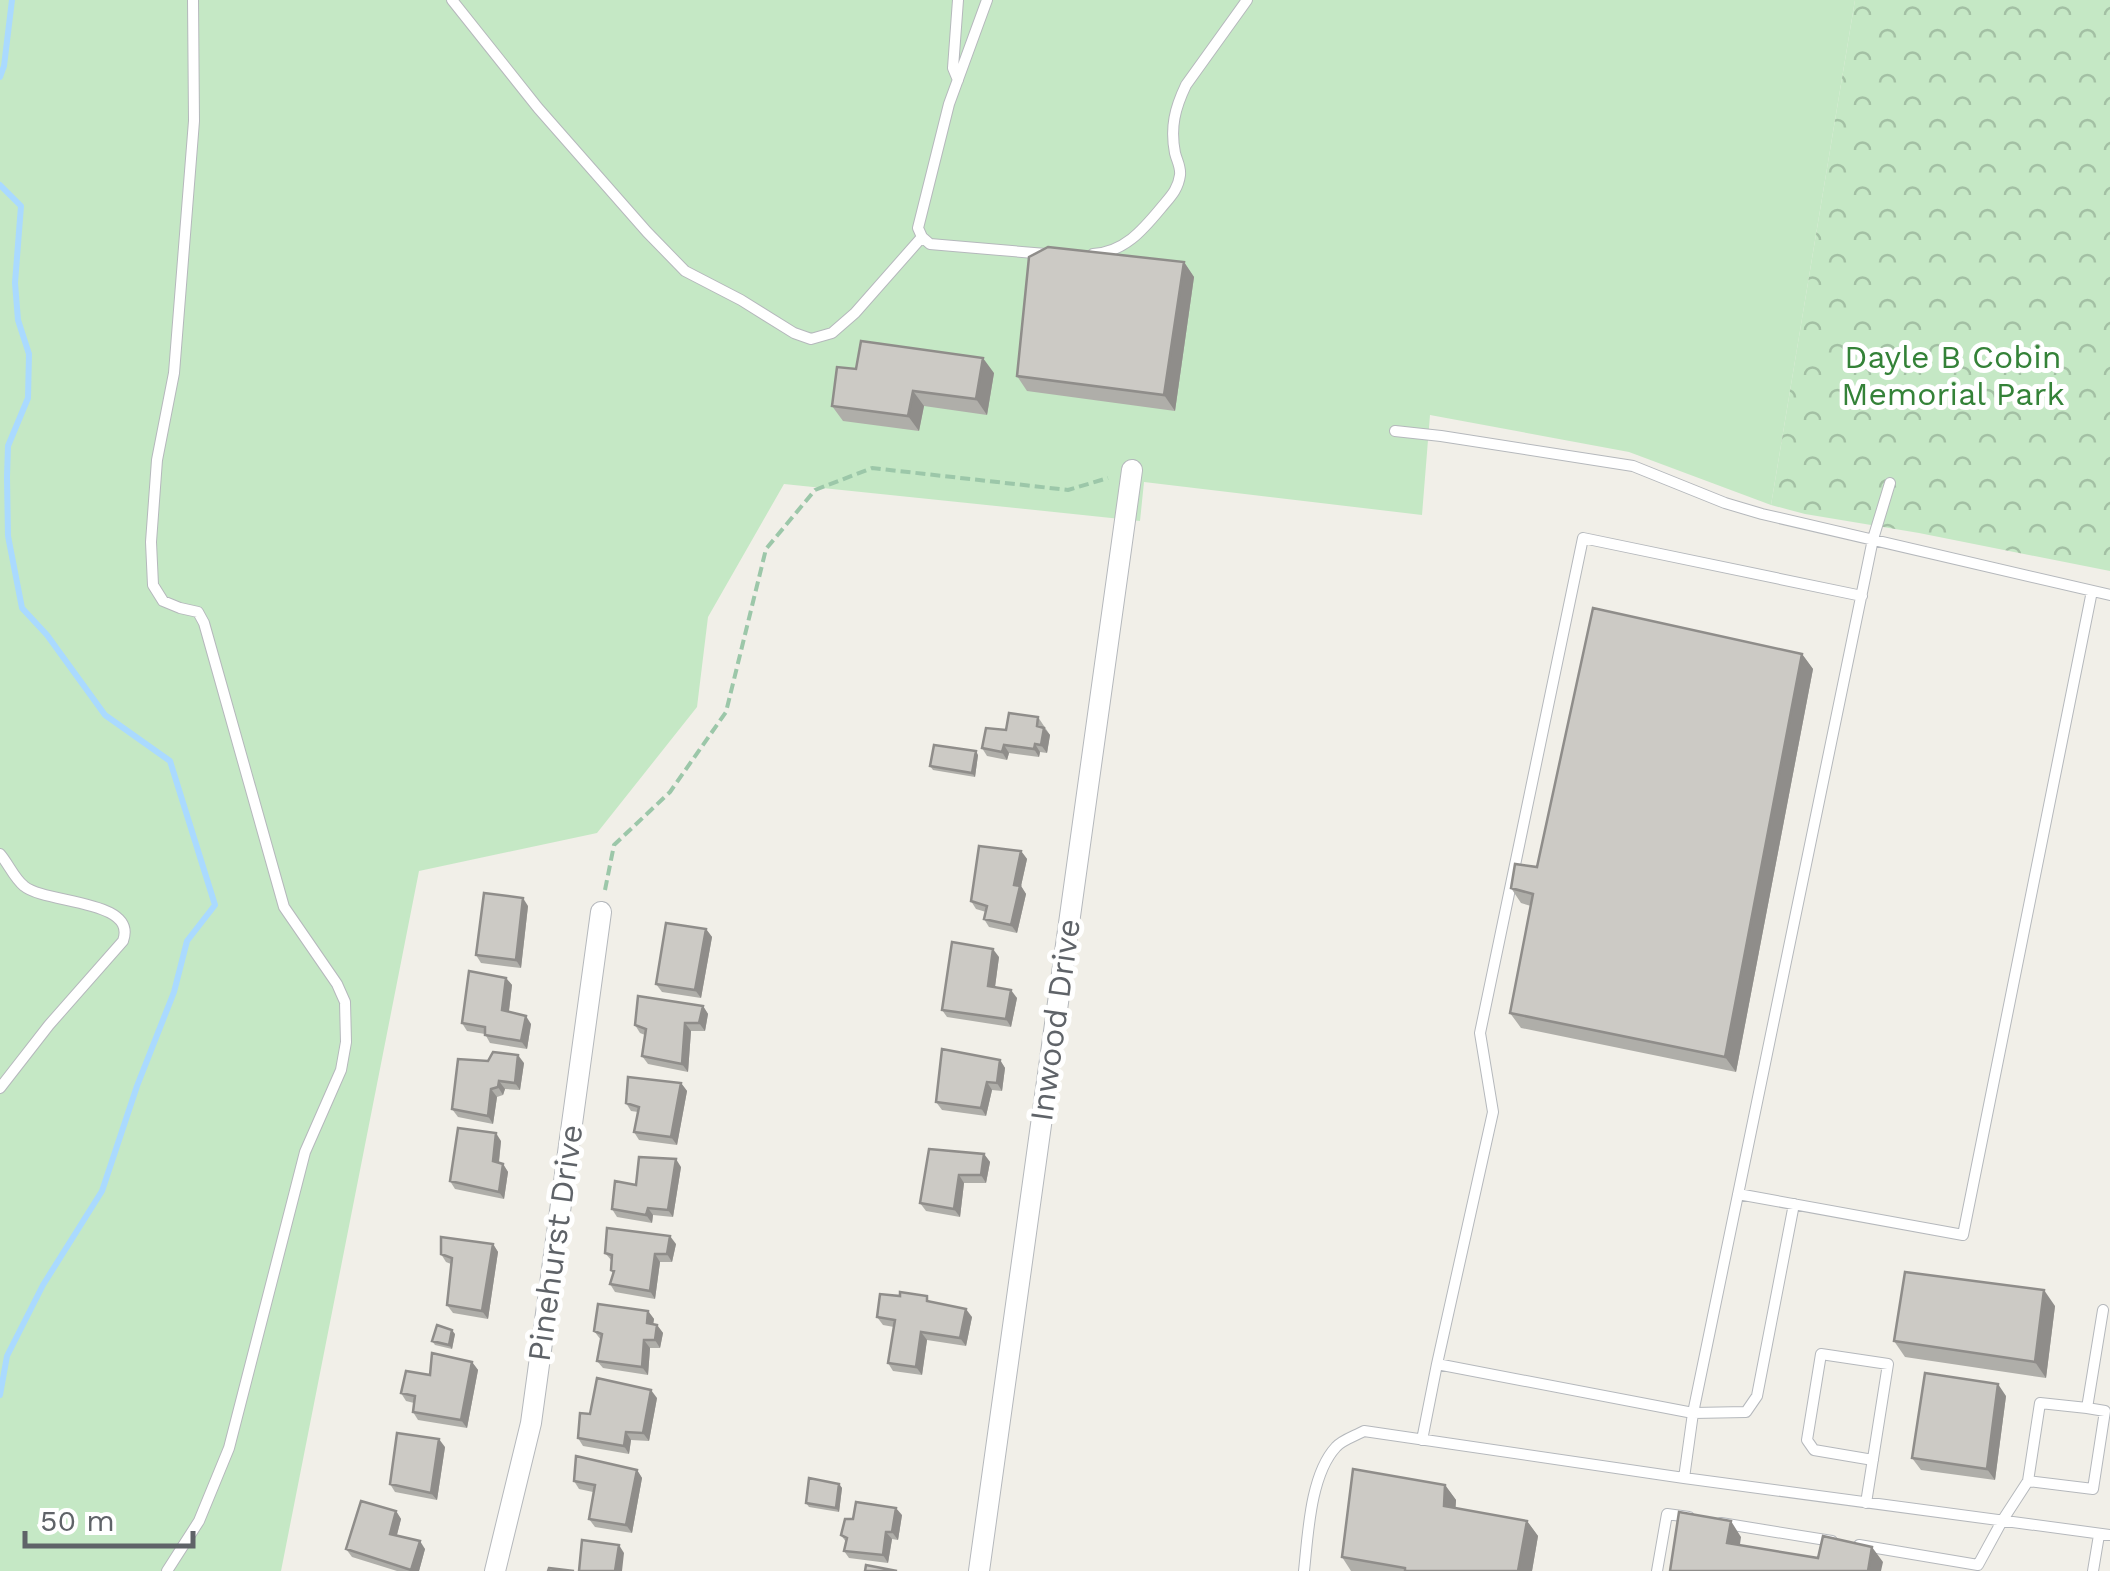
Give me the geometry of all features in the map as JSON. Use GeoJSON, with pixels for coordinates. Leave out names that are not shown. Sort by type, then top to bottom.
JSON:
{"type":"FeatureCollection","features":[{"type":"Feature","properties":{"kind":"street","name":"Inwood Drive"},"geometry":{"type":"LineString","coordinates":[[980,1571],[1132,470]]}},
{"type":"Feature","properties":{"kind":"street","name":"Pinehurst Drive"},"geometry":{"type":"LineString","coordinates":[[496,1571],[531,1424],[600,912]]}},
{"type":"Feature","properties":{"kind":"lane"},"geometry":{"type":"LineString","coordinates":[[167,1571],[198,1521],[229,1448],[305,1152],[341,1070],[346,1042],[345,1002],[337,984],[284,906],[204,623],[198,612],[163,601],[154,585],[152,542],[157,460],[174,374],[194,121],[193,0]]}},
{"type":"Feature","properties":{"kind":"lane"},"geometry":{"type":"LineString","coordinates":[[452,0],[538,108],[685,271],[794,333],[811,339],[832,333],[855,313],[922,237]]}},
{"type":"Feature","properties":{"kind":"lane"},"geometry":{"type":"LineString","coordinates":[[958,0],[953,68],[958,80]]}},
{"type":"Feature","properties":{"kind":"lane"},"geometry":{"type":"LineString","coordinates":[[988,0],[958,80],[918,228],[930,244],[1063,255]]}},
{"type":"Feature","properties":{"kind":"lane"},"geometry":{"type":"LineString","coordinates":[[1076,256],[1120,248],[1141,232],[1177,189],[1181,170],[1172,124],[1178,101],[1247,0]]}},
{"type":"Feature","properties":{"kind":"lane"},"geometry":{"type":"LineString","coordinates":[[1395,431],[1633,466],[1762,514],[2110,595]]}},
{"type":"Feature","properties":{"kind":"lane"},"geometry":{"type":"LineString","coordinates":[[1684,1478],[1693,1412],[1738,1194],[1874,539],[1890,483]]}},
{"type":"Feature","properties":{"kind":"lane"},"geometry":{"type":"LineString","coordinates":[[1422,1440],[1494,1112],[1480,1033],[1583,538],[1862,596]]}},
{"type":"Feature","properties":{"kind":"lane"},"geometry":{"type":"LineString","coordinates":[[1738,1194],[1963,1235],[2092,592]]}},
{"type":"Feature","properties":{"kind":"lane"},"geometry":{"type":"LineString","coordinates":[[0,854],[23,886],[39,894],[103,909],[115,915],[125,926],[126,934],[0,1088]]}},
{"type":"Feature","properties":{"kind":"lane"},"geometry":{"type":"LineString","coordinates":[[1437,1364],[1693,1412],[1746,1412],[1757,1396],[1794,1204]]}},
{"type":"Feature","properties":{"kind":"lane"},"geometry":{"type":"LineString","coordinates":[[2087,1408],[2103,1310]]}},
{"type":"Feature","properties":{"kind":"lane"},"geometry":{"type":"LineString","coordinates":[[1866,1503],[1873,1460],[1888,1364],[1821,1354],[1807,1440],[1814,1450],[1873,1460]]}},
{"type":"Feature","properties":{"kind":"lane"},"geometry":{"type":"LineString","coordinates":[[1658,1571],[1666,1514],[1978,1565],[2028,1482],[2040,1403],[2105,1412],[2092,1489],[2028,1482]]}},
{"type":"Feature","properties":{"kind":"lane"},"geometry":{"type":"LineString","coordinates":[[1304,1571],[1319,1474],[1337,1445],[1364,1431],[2104,1535],[2093,1571]]}},
{"type":"Feature","properties":{"kind":"path"},"geometry":{"type":"LineString","coordinates":[[600,912],[614,844],[670,792],[726,712],[766,549],[816,490],[872,468],[1068,490],[1132,470]]}},
{"type":"Feature","properties":{"kind":"green space"},"geometry":{"type":"Polygon","coordinates":[[[0,0],[1855,0],[1771,505],[1629,452],[1430,415],[1422,515],[1144,482],[1140,521],[784,484],[708,617],[697,707],[597,833],[419,871],[281,1571],[0,1571],[0,0]]]}},
{"type":"Feature","properties":{"kind":"green space","name":"Dayle B Cobin Memorial Park"},"geometry":{"type":"Polygon","coordinates":[[[1855,0],[2110,0],[2110,571],[1771,505],[1855,0]]]}},
{"type":"Feature","properties":{"kind":"building"},"geometry":{"type":"Polygon","coordinates":[[[1048,247],[1184,262],[1164,395],[1017,376],[1029,257],[1048,247]]]}},
{"type":"Feature","properties":{"kind":"building"},"geometry":{"type":"Polygon","coordinates":[[[861,341],[983,358],[976,399],[913,391],[908,416],[832,406],[837,367],[856,369],[861,341]]]}},
{"type":"Feature","properties":{"kind":"building"},"geometry":{"type":"Polygon","coordinates":[[[1593,608],[1802,654],[1725,1057],[1510,1013],[1533,894],[1511,888],[1515,864],[1537,867],[1593,608]]]}},
{"type":"Feature","properties":{"kind":"building"},"geometry":{"type":"Polygon","coordinates":[[[1009,713],[1038,717],[1037,726],[1044,728],[1041,745],[1035,744],[1034,749],[1004,745],[1002,752],[982,748],[986,728],[1006,730],[1009,713]]]}},
{"type":"Feature","properties":{"kind":"building"},"geometry":{"type":"Polygon","coordinates":[[[934,745],[976,751],[972,773],[930,766],[934,745]]]}},
{"type":"Feature","properties":{"kind":"building"},"geometry":{"type":"Polygon","coordinates":[[[979,846],[1021,851],[1014,885],[1020,886],[1011,925],[984,919],[987,906],[971,901],[979,846]]]}},
{"type":"Feature","properties":{"kind":"building"},"geometry":{"type":"Polygon","coordinates":[[[484,893],[523,898],[516,960],[476,955],[484,893]]]}},
{"type":"Feature","properties":{"kind":"building"},"geometry":{"type":"Polygon","coordinates":[[[666,923],[706,929],[695,990],[656,984],[666,923]]]}},
{"type":"Feature","properties":{"kind":"building"},"geometry":{"type":"Polygon","coordinates":[[[952,942],[993,949],[988,986],[1011,990],[1006,1019],[942,1010],[952,942]]]}},
{"type":"Feature","properties":{"kind":"building"},"geometry":{"type":"Polygon","coordinates":[[[469,971],[506,978],[502,1010],[526,1016],[521,1041],[485,1035],[485,1027],[462,1023],[469,971]]]}},
{"type":"Feature","properties":{"kind":"building"},"geometry":{"type":"Polygon","coordinates":[[[638,996],[703,1006],[699,1023],[685,1023],[682,1064],[642,1056],[646,1029],[635,1025],[638,996]]]}},
{"type":"Feature","properties":{"kind":"building"},"geometry":{"type":"Polygon","coordinates":[[[942,1049],[1000,1060],[997,1083],[987,1082],[981,1108],[936,1102],[942,1049]]]}},
{"type":"Feature","properties":{"kind":"building"},"geometry":{"type":"Polygon","coordinates":[[[493,1052],[518,1055],[515,1083],[499,1081],[498,1087],[491,1089],[488,1116],[452,1109],[458,1059],[488,1061],[493,1052]]]}},
{"type":"Feature","properties":{"kind":"building"},"geometry":{"type":"Polygon","coordinates":[[[628,1077],[681,1083],[671,1137],[634,1132],[639,1107],[626,1103],[628,1077]]]}},
{"type":"Feature","properties":{"kind":"building"},"geometry":{"type":"Polygon","coordinates":[[[458,1128],[496,1133],[493,1161],[503,1164],[499,1192],[450,1181],[458,1128]]]}},
{"type":"Feature","properties":{"kind":"building"},"geometry":{"type":"Polygon","coordinates":[[[929,1149],[984,1154],[981,1175],[959,1175],[954,1209],[920,1203],[929,1149]]]}},
{"type":"Feature","properties":{"kind":"building"},"geometry":{"type":"Polygon","coordinates":[[[639,1157],[676,1159],[668,1210],[648,1208],[646,1215],[612,1209],[615,1181],[636,1185],[639,1157]]]}},
{"type":"Feature","properties":{"kind":"building"},"geometry":{"type":"Polygon","coordinates":[[[607,1228],[670,1236],[667,1254],[655,1254],[650,1291],[610,1284],[614,1271],[612,1255],[605,1253],[607,1228]]]}},
{"type":"Feature","properties":{"kind":"building"},"geometry":{"type":"Polygon","coordinates":[[[441,1237],[493,1244],[482,1311],[447,1305],[452,1258],[441,1254],[441,1237]]]}},
{"type":"Feature","properties":{"kind":"building"},"geometry":{"type":"Polygon","coordinates":[[[1905,1272],[2044,1290],[2035,1362],[1894,1341],[1905,1272]]]}},
{"type":"Feature","properties":{"kind":"building"},"geometry":{"type":"Polygon","coordinates":[[[900,1292],[966,1309],[960,1338],[921,1332],[916,1367],[888,1363],[895,1320],[877,1317],[880,1294],[900,1296],[900,1292]]]}},
{"type":"Feature","properties":{"kind":"building"},"geometry":{"type":"Polygon","coordinates":[[[598,1304],[648,1311],[647,1323],[657,1325],[655,1340],[644,1340],[642,1367],[597,1361],[602,1334],[594,1331],[598,1304]]]}},
{"type":"Feature","properties":{"kind":"building"},"geometry":{"type":"Polygon","coordinates":[[[437,1325],[452,1330],[449,1345],[432,1341],[437,1325]]]}},
{"type":"Feature","properties":{"kind":"building"},"geometry":{"type":"Polygon","coordinates":[[[432,1353],[472,1362],[461,1420],[413,1412],[415,1396],[401,1393],[406,1371],[430,1375],[432,1353]]]}},
{"type":"Feature","properties":{"kind":"building"},"geometry":{"type":"Polygon","coordinates":[[[1925,1373],[1998,1384],[1987,1469],[1912,1458],[1925,1373]]]}},
{"type":"Feature","properties":{"kind":"building"},"geometry":{"type":"Polygon","coordinates":[[[597,1378],[651,1390],[643,1433],[626,1432],[624,1446],[578,1438],[580,1413],[590,1414],[597,1378]]]}},
{"type":"Feature","properties":{"kind":"building"},"geometry":{"type":"Polygon","coordinates":[[[397,1433],[439,1439],[431,1493],[390,1484],[397,1433]]]}},
{"type":"Feature","properties":{"kind":"building"},"geometry":{"type":"Polygon","coordinates":[[[576,1456],[637,1470],[626,1525],[589,1519],[595,1485],[574,1481],[576,1456]]]}},
{"type":"Feature","properties":{"kind":"building"},"geometry":{"type":"Polygon","coordinates":[[[1353,1469],[1445,1485],[1444,1506],[1527,1521],[1518,1571],[1405,1571],[1342,1557],[1353,1469]]]}},
{"type":"Feature","properties":{"kind":"building"},"geometry":{"type":"Polygon","coordinates":[[[809,1478],[839,1484],[836,1508],[806,1503],[809,1478]]]}},
{"type":"Feature","properties":{"kind":"building"},"geometry":{"type":"Polygon","coordinates":[[[361,1501],[396,1511],[390,1534],[420,1541],[411,1570],[346,1549],[361,1501]]]}},
{"type":"Feature","properties":{"kind":"building"},"geometry":{"type":"Polygon","coordinates":[[[856,1502],[896,1508],[892,1532],[886,1532],[883,1555],[844,1551],[847,1538],[841,1535],[845,1519],[853,1519],[856,1502]]]}},
{"type":"Feature","properties":{"kind":"building"},"geometry":{"type":"Polygon","coordinates":[[[1679,1512],[1731,1521],[1727,1543],[1818,1558],[1823,1536],[1872,1547],[1868,1571],[1670,1571],[1679,1512]]]}},
{"type":"Feature","properties":{"kind":"building"},"geometry":{"type":"Polygon","coordinates":[[[582,1540],[619,1545],[615,1571],[579,1571],[582,1540]]]}},
{"type":"Feature","properties":{"kind":"building"},"geometry":{"type":"Polygon","coordinates":[[[866,1565],[897,1571],[865,1571],[866,1565]]]}},
{"type":"Feature","properties":{"kind":"waterway"},"geometry":{"type":"LineString","coordinates":[[0,77],[12,0]]}},
{"type":"Feature","properties":{"kind":"waterway"},"geometry":{"type":"LineString","coordinates":[[0,185],[21,206],[15,283],[18,320],[29,354],[28,398],[8,446],[7,477],[8,536],[22,608],[47,635],[105,715],[170,761],[215,905],[187,941],[174,992],[102,1191],[43,1285],[7,1356],[0,1395]]}}]}
